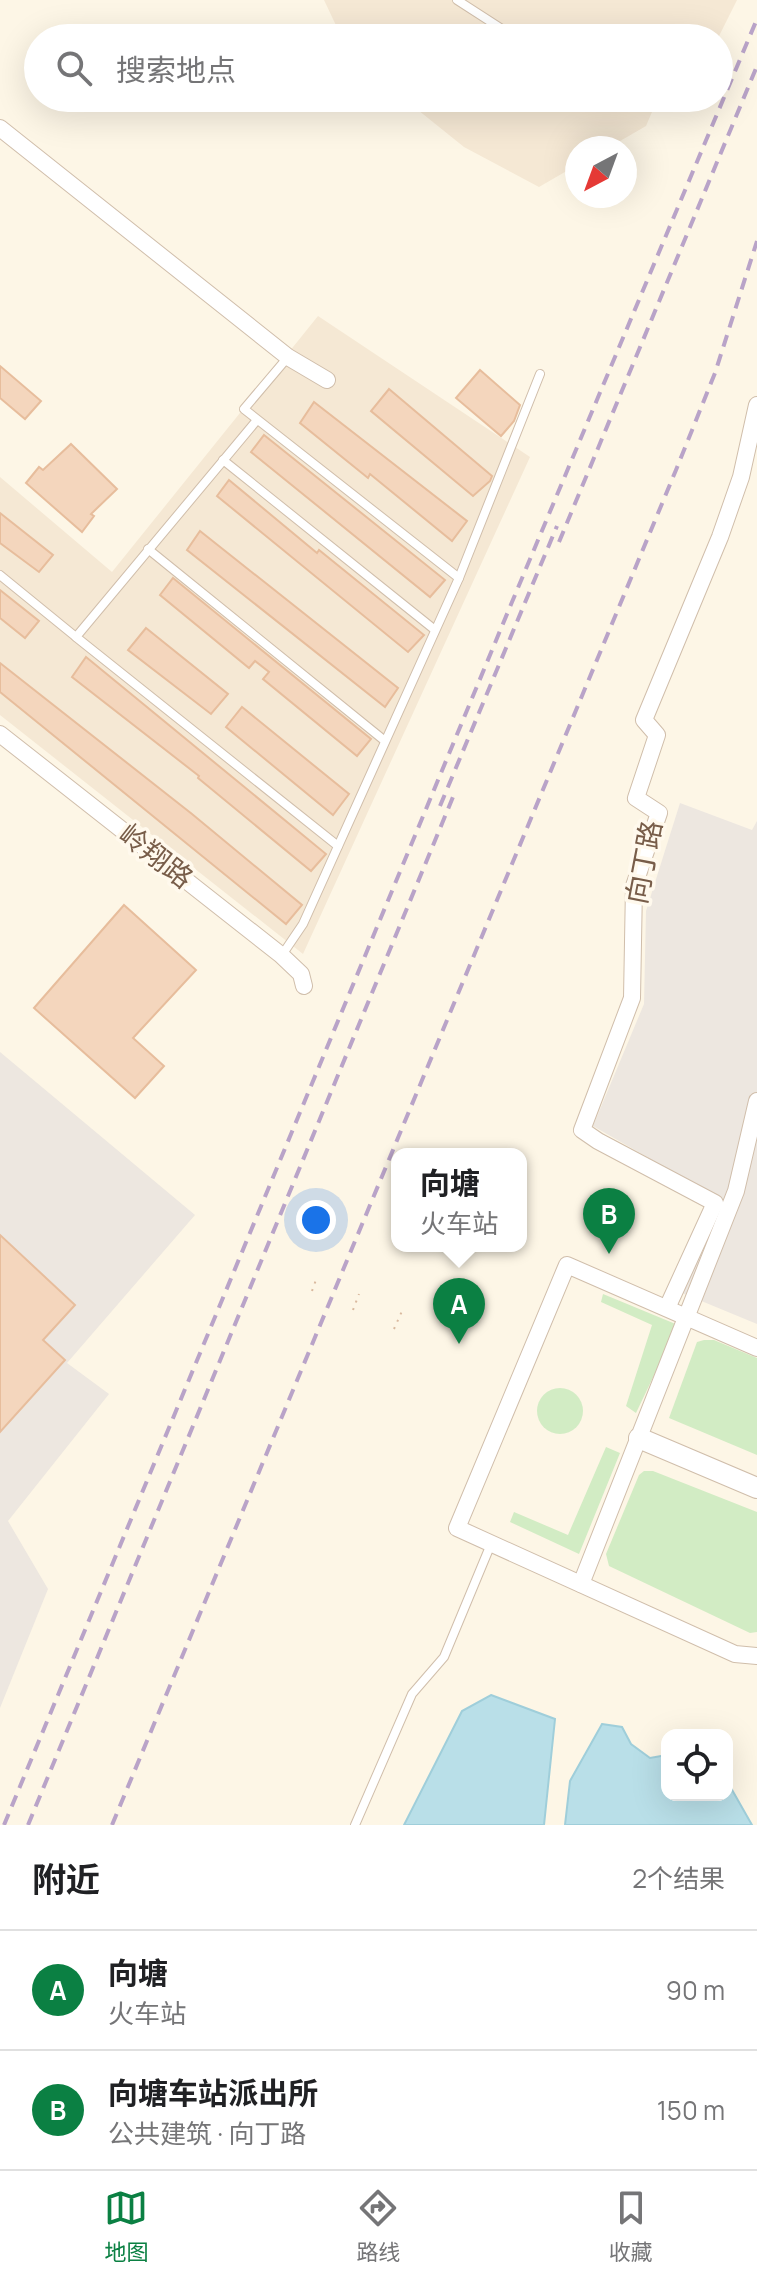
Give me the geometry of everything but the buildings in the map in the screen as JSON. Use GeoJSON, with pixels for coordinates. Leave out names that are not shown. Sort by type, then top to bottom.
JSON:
{"type":"FeatureCollection","features":[{"type":"Feature","properties":{"kind":"street"},"geometry":{"type":"LineString","coordinates":[[0,128],[288,357],[327,380]]}},
{"type":"Feature","properties":{"kind":"street","name":"向丁路"},"geometry":{"type":"LineString","coordinates":[[667,1308],[715,1203],[582,1130],[632,998],[634,886],[659,813],[636,798],[657,735],[644,720],[720,537],[741,477],[757,405]]}},
{"type":"Feature","properties":{"kind":"street","name":"岭翔路"},"geometry":{"type":"LineString","coordinates":[[0,734],[281,955],[301,974],[304,986]]}},
{"type":"Feature","properties":{"kind":"street"},"geometry":{"type":"LineString","coordinates":[[581,1584],[736,1191],[756,1110]]}},
{"type":"Feature","properties":{"kind":"street"},"geometry":{"type":"LineString","coordinates":[[757,1348],[567,1265],[457,1528],[735,1654],[757,1656]]}},
{"type":"Feature","properties":{"kind":"street"},"geometry":{"type":"LineString","coordinates":[[639,1438],[757,1488]]}},
{"type":"Feature","properties":{"kind":"lane"},"geometry":{"type":"LineString","coordinates":[[457,0],[494,24]]}},
{"type":"Feature","properties":{"kind":"lane"},"geometry":{"type":"LineString","coordinates":[[288,357],[244,409],[459,578]]}},
{"type":"Feature","properties":{"kind":"lane"},"geometry":{"type":"LineString","coordinates":[[281,955],[303,924],[459,578],[540,374]]}},
{"type":"Feature","properties":{"kind":"lane"},"geometry":{"type":"LineString","coordinates":[[76,637],[257,420]]}},
{"type":"Feature","properties":{"kind":"lane"},"geometry":{"type":"LineString","coordinates":[[223,460],[435,630]]}},
{"type":"Feature","properties":{"kind":"lane"},"geometry":{"type":"LineString","coordinates":[[148,549],[385,741]]}},
{"type":"Feature","properties":{"kind":"lane"},"geometry":{"type":"LineString","coordinates":[[0,575],[338,846]]}},
{"type":"Feature","properties":{"kind":"lane"},"geometry":{"type":"LineString","coordinates":[[355,1825],[412,1694],[444,1657],[491,1544]]}},
{"type":"Feature","properties":{"kind":"path"},"geometry":{"type":"LineString","coordinates":[[312,1291],[317,1277]]}},
{"type":"Feature","properties":{"kind":"path"},"geometry":{"type":"LineString","coordinates":[[353,1310],[359,1294]]}},
{"type":"Feature","properties":{"kind":"path"},"geometry":{"type":"LineString","coordinates":[[394,1329],[402,1311]]}},
{"type":"Feature","properties":{"kind":"shaded area"},"geometry":{"type":"Polygon","coordinates":[[[324,0],[737,0],[725,24],[335,24],[324,0]]]}},
{"type":"Feature","properties":{"kind":"shaded area"},"geometry":{"type":"Polygon","coordinates":[[[420,112],[652,112],[646,126],[629,136],[565,136],[565,172],[539,187],[464,147],[420,112]]]}},
{"type":"Feature","properties":{"kind":"shaded area"},"geometry":{"type":"Polygon","coordinates":[[[318,316],[530,457],[303,954],[0,715],[0,477],[112,572],[318,316]]]}},
{"type":"Feature","properties":{"kind":"shaded area"},"geometry":{"type":"Polygon","coordinates":[[[680,803],[752,830],[757,821],[757,1324],[682,1293],[722,1200],[593,1126],[644,1004],[646,911],[680,803]]]}},
{"type":"Feature","properties":{"kind":"shaded area"},"geometry":{"type":"Polygon","coordinates":[[[0,1052],[195,1215],[67,1363],[109,1394],[8,1521],[48,1589],[0,1708],[0,1052]]]}},
{"type":"Feature","properties":{"kind":"green space"},"geometry":{"type":"Polygon","coordinates":[[[603,1294],[678,1325],[636,1413],[626,1406],[652,1325],[601,1302],[603,1294]]]}},
{"type":"Feature","properties":{"kind":"green space"},"geometry":{"type":"Polygon","coordinates":[[[714,1340],[757,1358],[757,1455],[669,1418],[697,1342],[714,1340]]]}},
{"type":"Feature","properties":{"kind":"green space"},"geometry":{"type":"Polygon","coordinates":[[[560,1388],[576,1395],[583,1411],[576,1427],[560,1434],[544,1427],[537,1411],[544,1395],[560,1388]]]}},
{"type":"Feature","properties":{"kind":"green space"},"geometry":{"type":"Polygon","coordinates":[[[606,1447],[620,1453],[579,1554],[510,1522],[514,1512],[568,1535],[606,1447]]]}},
{"type":"Feature","properties":{"kind":"green space"},"geometry":{"type":"Polygon","coordinates":[[[644,1471],[653,1471],[757,1512],[757,1632],[750,1633],[609,1566],[606,1554],[639,1475],[644,1471]]]}},
{"type":"Feature","properties":{"kind":"water"},"geometry":{"type":"Polygon","coordinates":[[[491,1695],[555,1719],[544,1825],[404,1825],[462,1711],[491,1695]]]}},
{"type":"Feature","properties":{"kind":"water"},"geometry":{"type":"Polygon","coordinates":[[[602,1724],[622,1727],[631,1744],[650,1758],[661,1756],[661,1801],[733,1801],[733,1792],[752,1825],[565,1825],[570,1781],[602,1724]]]}},
{"type":"Feature","properties":{"kind":"railway"},"geometry":{"type":"LineString","coordinates":[[733,76],[757,19]]}},
{"type":"Feature","properties":{"kind":"railway"},"geometry":{"type":"LineString","coordinates":[[559,542],[757,66]]}},
{"type":"Feature","properties":{"kind":"railway"},"geometry":{"type":"LineString","coordinates":[[4,1825],[718,112]]}},
{"type":"Feature","properties":{"kind":"railway"},"geometry":{"type":"LineString","coordinates":[[394,1148],[715,373],[757,241]]}},
{"type":"Feature","properties":{"kind":"railway"},"geometry":{"type":"LineString","coordinates":[[440,806],[557,526]]}},
{"type":"Feature","properties":{"kind":"railway"},"geometry":{"type":"LineString","coordinates":[[28,1825],[453,797]]}},
{"type":"Feature","properties":{"kind":"railway"},"geometry":{"type":"LineString","coordinates":[[112,1825],[391,1155]]}},
{"type":"Feature","properties":{"kind":"place","name":"向塘车站派出所"},"geometry":{"type":"Point","coordinates":[609,1254]}},
{"type":"Feature","properties":{"kind":"place","name":"向塘"},"geometry":{"type":"Point","coordinates":[459,1344]}}]}
